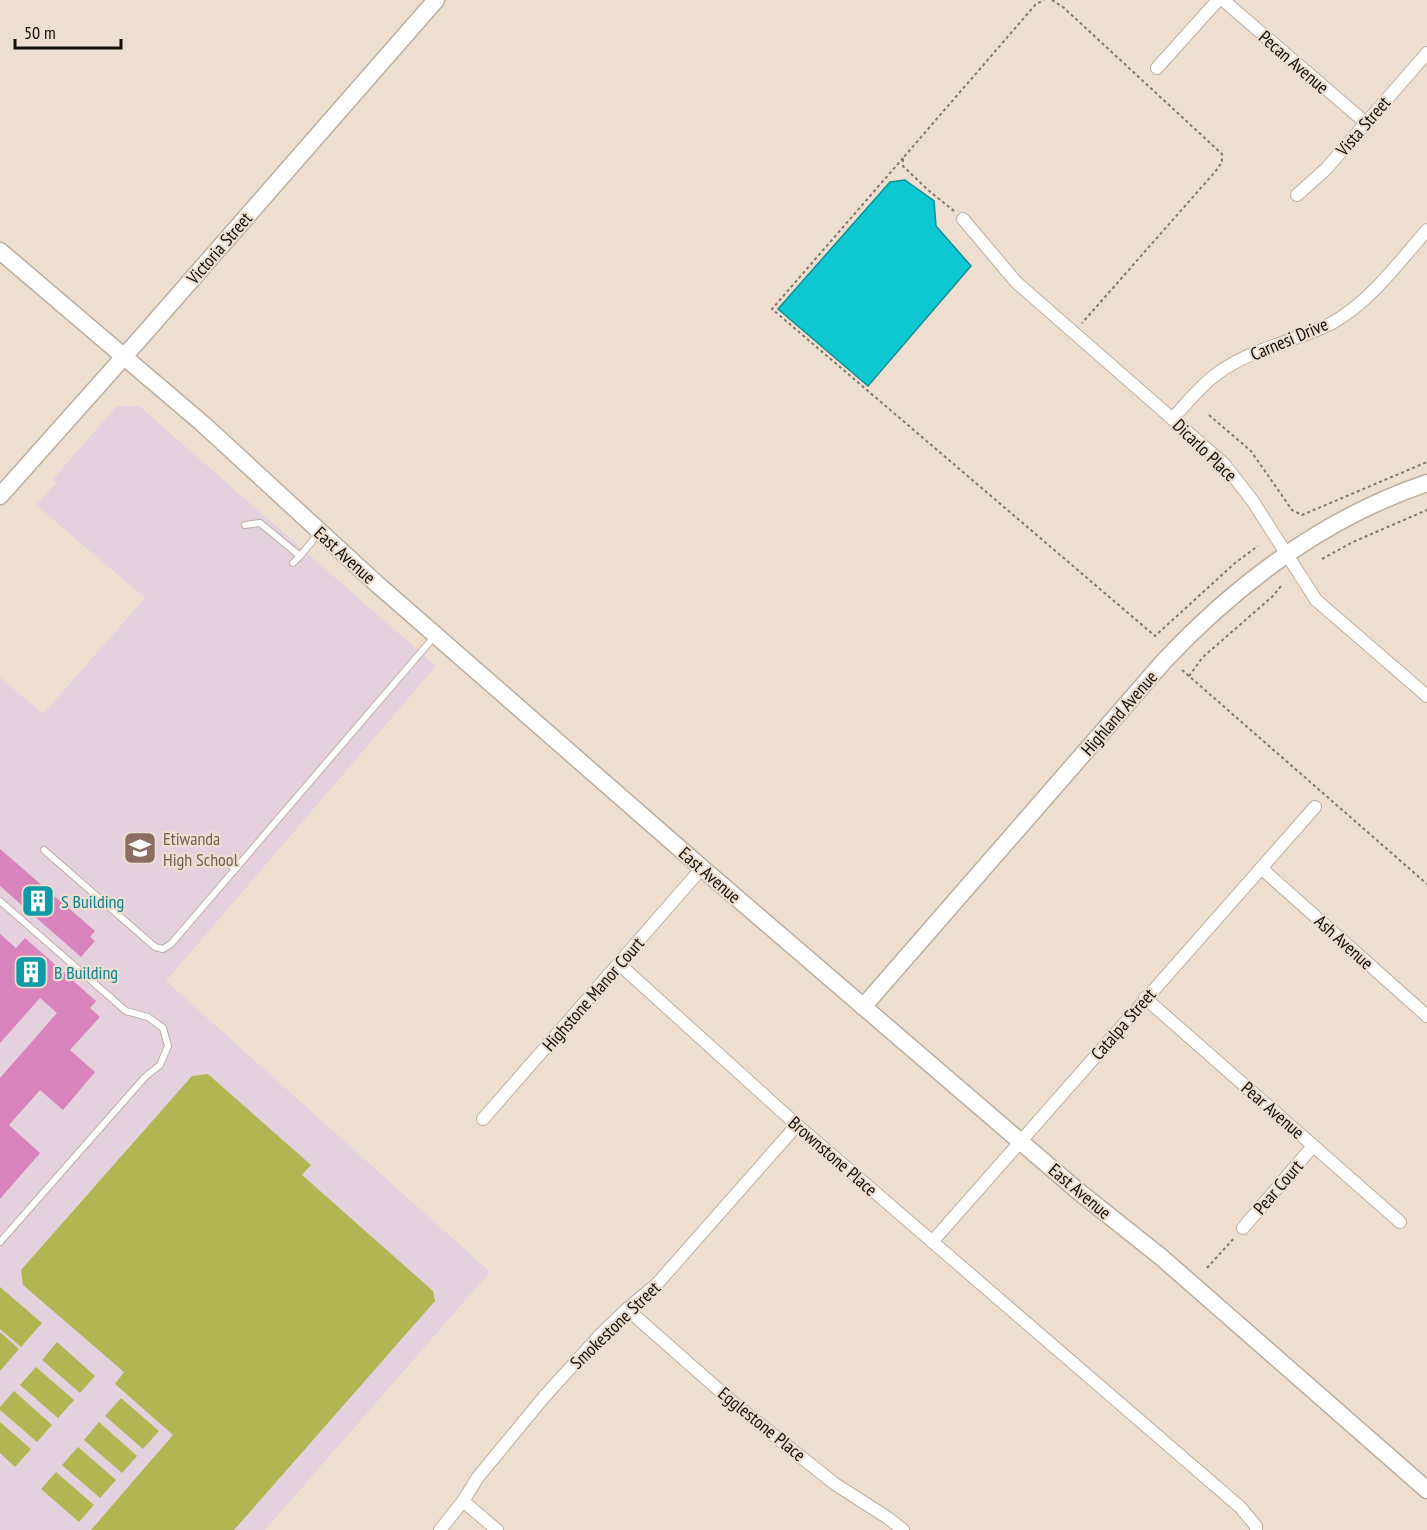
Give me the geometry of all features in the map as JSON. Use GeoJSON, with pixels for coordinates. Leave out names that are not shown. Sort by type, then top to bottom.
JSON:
{"type":"FeatureCollection","features":[{"type":"Feature","properties":{"kind":"main road","name":"Victoria Street"},"geometry":{"type":"LineString","coordinates":[[0,496],[436,0]]}},
{"type":"Feature","properties":{"kind":"main road","name":"East Avenue"},"geometry":{"type":"LineString","coordinates":[[0,251],[203,424],[436,636],[862,1007],[1078,1191],[1161,1257],[1427,1490]]}},
{"type":"Feature","properties":{"kind":"main road","name":"Highland Avenue"},"geometry":{"type":"LineString","coordinates":[[862,1007],[1186,638],[1241,589],[1286,554],[1351,515],[1427,483]]}},
{"type":"Feature","properties":{"kind":"street"},"geometry":{"type":"LineString","coordinates":[[1157,68],[1218,0]]}},
{"type":"Feature","properties":{"kind":"street","name":"Pecan Avenue"},"geometry":{"type":"LineString","coordinates":[[1223,0],[1366,123]]}},
{"type":"Feature","properties":{"kind":"street","name":"Vista Street"},"geometry":{"type":"LineString","coordinates":[[1297,195],[1326,169],[1427,53]]}},
{"type":"Feature","properties":{"kind":"street","name":"Dicarlo Place"},"geometry":{"type":"LineString","coordinates":[[963,219],[1017,282],[1224,464],[1252,500],[1316,600],[1427,696]]}},
{"type":"Feature","properties":{"kind":"street","name":"Carnesi Drive"},"geometry":{"type":"LineString","coordinates":[[1173,418],[1218,373],[1260,351],[1332,322],[1370,295],[1427,230]]}},
{"type":"Feature","properties":{"kind":"street","name":"Catalpa Street"},"geometry":{"type":"LineString","coordinates":[[932,1242],[1315,807]]}},
{"type":"Feature","properties":{"kind":"street","name":"Highstone Manor Court"},"geometry":{"type":"LineString","coordinates":[[483,1119],[702,868]]}},
{"type":"Feature","properties":{"kind":"street","name":"Ash Avenue"},"geometry":{"type":"LineString","coordinates":[[1261,868],[1427,1016]]}},
{"type":"Feature","properties":{"kind":"street","name":"Brownstone Place"},"geometry":{"type":"LineString","coordinates":[[619,964],[797,1125],[1240,1507],[1256,1526],[1256,1530]]}},
{"type":"Feature","properties":{"kind":"street","name":"Pear Avenue"},"geometry":{"type":"LineString","coordinates":[[1145,998],[1400,1221]]}},
{"type":"Feature","properties":{"kind":"street","name":"Smokestone Street"},"geometry":{"type":"LineString","coordinates":[[440,1530],[463,1502],[478,1477],[544,1397],[600,1335],[657,1284],[797,1125]]}},
{"type":"Feature","properties":{"kind":"street","name":"Pear Court"},"geometry":{"type":"LineString","coordinates":[[1243,1228],[1313,1146]]}},
{"type":"Feature","properties":{"kind":"street","name":"Egglestone Place"},"geometry":{"type":"LineString","coordinates":[[627,1309],[736,1405],[826,1477],[903,1530]]}},
{"type":"Feature","properties":{"kind":"street"},"geometry":{"type":"LineString","coordinates":[[463,1502],[497,1530]]}},
{"type":"Feature","properties":{"kind":"lane"},"geometry":{"type":"LineString","coordinates":[[245,525],[260,523],[300,556]]}},
{"type":"Feature","properties":{"kind":"lane"},"geometry":{"type":"LineString","coordinates":[[293,563],[320,532]]}},
{"type":"Feature","properties":{"kind":"lane"},"geometry":{"type":"LineString","coordinates":[[44,850],[156,947],[163,949],[171,944],[436,636]]}},
{"type":"Feature","properties":{"kind":"lane"},"geometry":{"type":"LineString","coordinates":[[227,862],[235,869]]}},
{"type":"Feature","properties":{"kind":"lane"},"geometry":{"type":"LineString","coordinates":[[0,901],[126,1011],[148,1017],[163,1028],[168,1046],[160,1065],[145,1077],[0,1242]]}},
{"type":"Feature","properties":{"kind":"path"},"geometry":{"type":"LineString","coordinates":[[1044,0],[1036,4],[772,309],[1155,636],[1235,563],[1258,546]]}},
{"type":"Feature","properties":{"kind":"path"},"geometry":{"type":"LineString","coordinates":[[1052,0],[1063,7],[1222,154],[1222,162],[1215,172],[1074,332]]}},
{"type":"Feature","properties":{"kind":"path"},"geometry":{"type":"LineString","coordinates":[[903,158],[903,166],[963,219]]}},
{"type":"Feature","properties":{"kind":"path"},"geometry":{"type":"LineString","coordinates":[[1209,415],[1251,451],[1292,510],[1302,514],[1427,462]]}},
{"type":"Feature","properties":{"kind":"path"},"geometry":{"type":"LineString","coordinates":[[1322,559],[1353,542],[1427,510]]}},
{"type":"Feature","properties":{"kind":"path"},"geometry":{"type":"LineString","coordinates":[[1189,676],[1203,657],[1273,596],[1281,586]]}},
{"type":"Feature","properties":{"kind":"path"},"geometry":{"type":"LineString","coordinates":[[1182,670],[1427,884]]}},
{"type":"Feature","properties":{"kind":"path"},"geometry":{"type":"LineString","coordinates":[[1207,1268],[1243,1228]]}},
{"type":"Feature","properties":{"kind":"shaded area","name":"Etiwanda High School"},"geometry":{"type":"Polygon","coordinates":[[[117,406],[139,406],[436,666],[166,981],[490,1272],[265,1530],[0,1530],[0,677],[43,714],[145,598],[36,505],[56,483],[53,479],[117,406]]]}},
{"type":"Feature","properties":{"kind":"green space"},"geometry":{"type":"Polygon","coordinates":[[[208,1074],[311,1165],[302,1175],[433,1291],[435,1301],[234,1530],[91,1530],[173,1435],[115,1384],[124,1372],[23,1285],[21,1270],[192,1076],[208,1074]]]}},
{"type":"Feature","properties":{"kind":"green space"},"geometry":{"type":"Polygon","coordinates":[[[0,1287],[42,1323],[21,1347],[0,1329],[0,1287]]]}},
{"type":"Feature","properties":{"kind":"green space"},"geometry":{"type":"Polygon","coordinates":[[[0,1332],[19,1349],[0,1371],[0,1332]]]}},
{"type":"Feature","properties":{"kind":"green space"},"geometry":{"type":"Polygon","coordinates":[[[57,1342],[95,1376],[80,1393],[42,1360],[57,1342]]]}},
{"type":"Feature","properties":{"kind":"green space"},"geometry":{"type":"Polygon","coordinates":[[[36,1367],[74,1400],[58,1418],[20,1385],[36,1367]]]}},
{"type":"Feature","properties":{"kind":"green space"},"geometry":{"type":"Polygon","coordinates":[[[14,1391],[52,1425],[37,1442],[0,1410],[14,1391]]]}},
{"type":"Feature","properties":{"kind":"green space"},"geometry":{"type":"Polygon","coordinates":[[[121,1398],[159,1431],[143,1449],[105,1416],[121,1398]]]}},
{"type":"Feature","properties":{"kind":"green space"},"geometry":{"type":"Polygon","coordinates":[[[0,1422],[31,1449],[15,1467],[0,1453],[0,1422]]]}},
{"type":"Feature","properties":{"kind":"green space"},"geometry":{"type":"Polygon","coordinates":[[[99,1422],[137,1456],[122,1473],[84,1440],[99,1422]]]}},
{"type":"Feature","properties":{"kind":"green space"},"geometry":{"type":"Polygon","coordinates":[[[78,1447],[116,1480],[100,1498],[62,1465],[78,1447]]]}},
{"type":"Feature","properties":{"kind":"green space"},"geometry":{"type":"Polygon","coordinates":[[[56,1472],[94,1505],[79,1522],[41,1489],[56,1472]]]}},
{"type":"Feature","properties":{"kind":"water"},"geometry":{"type":"Polygon","coordinates":[[[905,180],[934,201],[936,226],[971,266],[868,386],[778,309],[890,182],[905,180]]]}},
{"type":"Feature","properties":{"kind":"building","name":"S Building"},"geometry":{"type":"Polygon","coordinates":[[[0,849],[95,931],[90,937],[95,941],[81,957],[0,886],[0,849]]]}},
{"type":"Feature","properties":{"kind":"building"},"geometry":{"type":"Polygon","coordinates":[[[0,934],[16,948],[25,938],[96,1001],[90,1008],[100,1017],[70,1050],[95,1072],[63,1110],[40,1090],[9,1125],[40,1153],[0,1199],[0,1078],[57,1013],[40,998],[0,1043],[0,934]]]}},
{"type":"Feature","properties":{"kind":"place","name":"Etiwanda High School"},"geometry":{"type":"Point","coordinates":[140,848]}},
{"type":"Feature","properties":{"kind":"place","name":"S Building"},"geometry":{"type":"Point","coordinates":[38,901]}},
{"type":"Feature","properties":{"kind":"place","name":"B Building"},"geometry":{"type":"Point","coordinates":[31,972]}}]}
